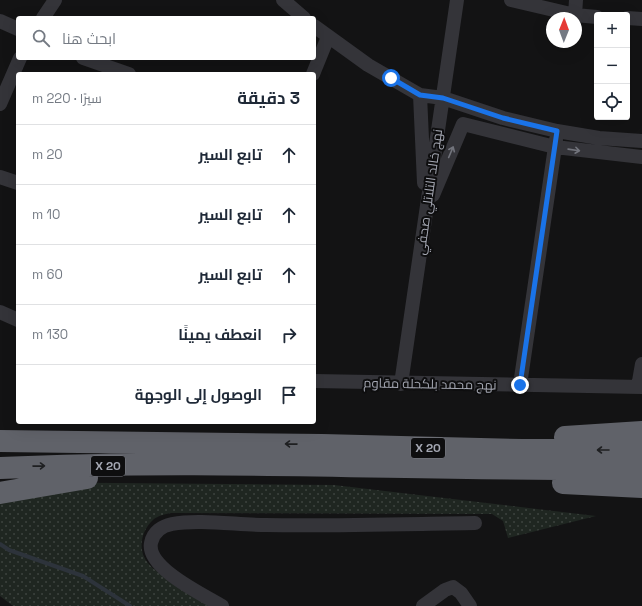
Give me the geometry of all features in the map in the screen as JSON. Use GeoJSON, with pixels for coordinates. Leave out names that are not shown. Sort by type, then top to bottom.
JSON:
{"type":"FeatureCollection","features":[{"type":"Feature","properties":{"kind":"highway"},"geometry":{"type":"LineString","coordinates":[[322,444],[520,438],[642,432]]}},
{"type":"Feature","properties":{"kind":"highway","name":"X 20"},"geometry":{"type":"LineString","coordinates":[[0,441],[215,454],[320,466],[642,469]]}},
{"type":"Feature","properties":{"kind":"highway","name":"X 20"},"geometry":{"type":"LineString","coordinates":[[0,468],[215,454],[322,444],[522,450],[642,450]]}},
{"type":"Feature","properties":{"kind":"highway","name":"X 20"},"geometry":{"type":"LineString","coordinates":[[0,450],[215,454]]}},
{"type":"Feature","properties":{"kind":"highway"},"geometry":{"type":"LineString","coordinates":[[0,493],[53,482],[118,473],[215,454]]}},
{"type":"Feature","properties":{"kind":"highway"},"geometry":{"type":"LineString","coordinates":[[320,466],[525,481],[642,487]]}},
{"type":"Feature","properties":{"kind":"street"},"geometry":{"type":"LineString","coordinates":[[43,16],[55,0]]}},
{"type":"Feature","properties":{"kind":"street"},"geometry":{"type":"LineString","coordinates":[[283,0],[302,16]]}},
{"type":"Feature","properties":{"kind":"street","name":"نهج خالد التلاتلي صحفي"},"geometry":{"type":"LineString","coordinates":[[401,384],[457,0]]}},
{"type":"Feature","properties":{"kind":"street"},"geometry":{"type":"LineString","coordinates":[[512,0],[562,12]]}},
{"type":"Feature","properties":{"kind":"street"},"geometry":{"type":"LineString","coordinates":[[574,12],[576,0]]}},
{"type":"Feature","properties":{"kind":"street"},"geometry":{"type":"LineString","coordinates":[[582,16],[594,17]]}},
{"type":"Feature","properties":{"kind":"street"},"geometry":{"type":"LineString","coordinates":[[630,18],[642,19]]}},
{"type":"Feature","properties":{"kind":"street"},"geometry":{"type":"LineString","coordinates":[[0,21],[16,28]]}},
{"type":"Feature","properties":{"kind":"street"},"geometry":{"type":"LineString","coordinates":[[316,28],[328,38],[368,65],[420,95],[443,98],[503,118],[557,131],[605,139],[642,141]]}},
{"type":"Feature","properties":{"kind":"street"},"geometry":{"type":"LineString","coordinates":[[314,72],[328,38]]}},
{"type":"Feature","properties":{"kind":"street"},"geometry":{"type":"LineString","coordinates":[[0,104],[19,60]]}},
{"type":"Feature","properties":{"kind":"street"},"geometry":{"type":"LineString","coordinates":[[89,60],[123,72]]}},
{"type":"Feature","properties":{"kind":"street"},"geometry":{"type":"LineString","coordinates":[[420,95],[426,214]]}},
{"type":"Feature","properties":{"kind":"street"},"geometry":{"type":"LineString","coordinates":[[426,214],[463,124],[556,147],[642,157]]}},
{"type":"Feature","properties":{"kind":"street"},"geometry":{"type":"LineString","coordinates":[[520,385],[556,147],[557,131]]}},
{"type":"Feature","properties":{"kind":"street"},"geometry":{"type":"LineString","coordinates":[[0,177],[16,182]]}},
{"type":"Feature","properties":{"kind":"street"},"geometry":{"type":"LineString","coordinates":[[0,312],[16,319]]}},
{"type":"Feature","properties":{"kind":"street"},"geometry":{"type":"LineString","coordinates":[[640,387],[642,364]]}},
{"type":"Feature","properties":{"kind":"street","name":"نهج محمد بلكحلة مقاوم"},"geometry":{"type":"LineString","coordinates":[[316,381],[401,384],[640,387]]}},
{"type":"Feature","properties":{"kind":"street"},"geometry":{"type":"LineString","coordinates":[[222,606],[173,576],[156,562],[152,553],[151,544],[155,533],[161,528],[185,522],[311,526],[475,523]]}},
{"type":"Feature","properties":{"kind":"street"},"geometry":{"type":"LineString","coordinates":[[423,606],[445,590],[453,587],[461,592],[470,606]]}},
{"type":"Feature","properties":{"kind":"shaded area"},"geometry":{"type":"Polygon","coordinates":[[[0,482],[334,485],[596,516],[508,538],[503,521],[492,514],[171,513],[154,519],[146,529],[143,534],[142,552],[148,563],[161,574],[216,606],[13,606],[0,596],[0,482]]]}},
{"type":"Feature","properties":{"kind":"waterway"},"geometry":{"type":"LineString","coordinates":[[0,544],[9,550],[83,576],[130,606]]}},
{"type":"Feature","properties":{"kind":"route"},"geometry":{"type":"LineString","coordinates":[[391,78],[420,95],[443,98],[503,118],[557,131],[556,147],[520,385]]}}]}
